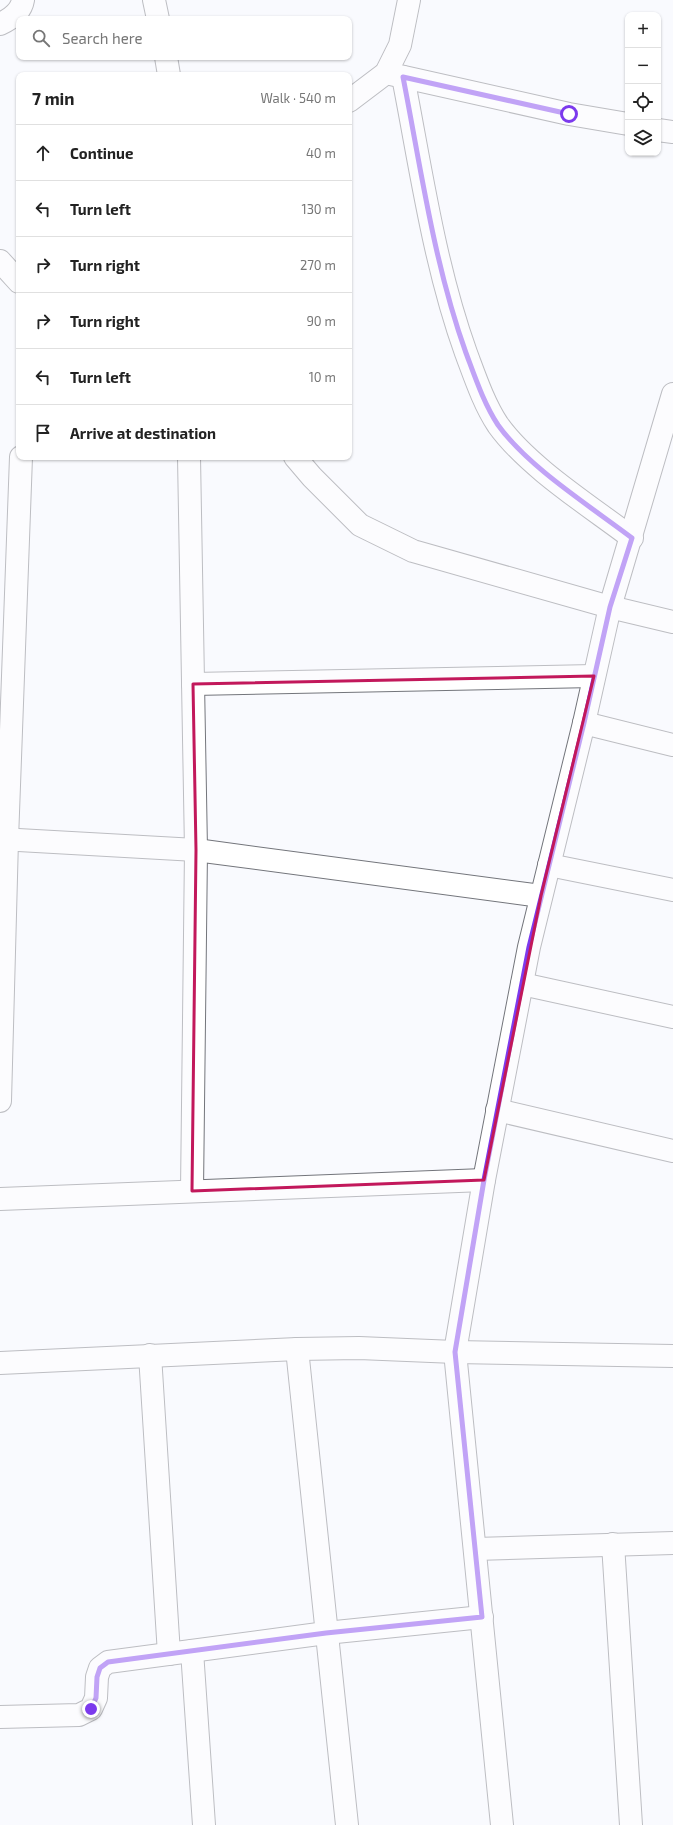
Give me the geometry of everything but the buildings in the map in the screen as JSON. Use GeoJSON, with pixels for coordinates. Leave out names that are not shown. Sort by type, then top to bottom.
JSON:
{"type":"FeatureCollection","features":[{"type":"Feature","properties":{"kind":"street"},"geometry":{"type":"LineString","coordinates":[[0,24],[9,20],[22,8],[24,0]]}},
{"type":"Feature","properties":{"kind":"street"},"geometry":{"type":"LineString","coordinates":[[154,0],[157,16]]}},
{"type":"Feature","properties":{"kind":"street"},"geometry":{"type":"LineString","coordinates":[[409,0],[395,75],[455,322],[476,382],[498,424],[524,454],[632,538]]}},
{"type":"Feature","properties":{"kind":"street"},"geometry":{"type":"LineString","coordinates":[[166,60],[168,72]]}},
{"type":"Feature","properties":{"kind":"street"},"geometry":{"type":"LineString","coordinates":[[352,99],[395,75],[562,112],[625,123]]}},
{"type":"Feature","properties":{"kind":"street"},"geometry":{"type":"LineString","coordinates":[[661,130],[673,132]]}},
{"type":"Feature","properties":{"kind":"street"},"geometry":{"type":"LineString","coordinates":[[502,1825],[455,1352],[497,1110],[541,896],[584,723],[610,607],[670,420],[673,394]]}},
{"type":"Feature","properties":{"kind":"street"},"geometry":{"type":"LineString","coordinates":[[0,1101],[4,840],[20,460]]}},
{"type":"Feature","properties":{"kind":"street"},"geometry":{"type":"LineString","coordinates":[[189,460],[196,850],[192,1191]]}},
{"type":"Feature","properties":{"kind":"street"},"geometry":{"type":"LineString","coordinates":[[297,460],[312,478],[360,526],[413,551],[610,607],[673,622]]}},
{"type":"Feature","properties":{"kind":"street"},"geometry":{"type":"LineString","coordinates":[[193,684],[594,676]]}},
{"type":"Feature","properties":{"kind":"street"},"geometry":{"type":"LineString","coordinates":[[584,723],[673,745]]}},
{"type":"Feature","properties":{"kind":"street"},"geometry":{"type":"LineString","coordinates":[[4,840],[196,850],[541,896]]}},
{"type":"Feature","properties":{"kind":"street"},"geometry":{"type":"LineString","coordinates":[[549,865],[673,890]]}},
{"type":"Feature","properties":{"kind":"street"},"geometry":{"type":"LineString","coordinates":[[522,984],[673,1017]]}},
{"type":"Feature","properties":{"kind":"street"},"geometry":{"type":"LineString","coordinates":[[497,1110],[673,1151]]}},
{"type":"Feature","properties":{"kind":"street"},"geometry":{"type":"LineString","coordinates":[[0,1199],[484,1180]]}},
{"type":"Feature","properties":{"kind":"street"},"geometry":{"type":"LineString","coordinates":[[0,1363],[297,1349],[359,1348],[455,1352],[673,1356]]}},
{"type":"Feature","properties":{"kind":"street"},"geometry":{"type":"LineString","coordinates":[[297,1349],[347,1825]]}},
{"type":"Feature","properties":{"kind":"street"},"geometry":{"type":"LineString","coordinates":[[150,1356],[169,1654]]}},
{"type":"Feature","properties":{"kind":"street"},"geometry":{"type":"LineString","coordinates":[[475,1549],[673,1542]]}},
{"type":"Feature","properties":{"kind":"street"},"geometry":{"type":"LineString","coordinates":[[613,1544],[631,1825]]}},
{"type":"Feature","properties":{"kind":"street"},"geometry":{"type":"LineString","coordinates":[[0,1716],[79,1715],[91,1709],[96,1698],[97,1677],[100,1668],[108,1662],[326,1633],[482,1617]]}},
{"type":"Feature","properties":{"kind":"street"},"geometry":{"type":"LineString","coordinates":[[192,1651],[204,1825]]}},
{"type":"Feature","properties":{"kind":"highlighted area"},"geometry":{"type":"Polygon","coordinates":[[[594,676],[541,896],[484,1180],[192,1191],[196,850],[193,684],[594,676]]]}},
{"type":"Feature","properties":{"kind":"route"},"geometry":{"type":"LineString","coordinates":[[91,1709],[96,1698],[97,1677],[100,1668],[108,1662],[326,1633],[482,1617],[455,1352],[484,1180],[529,947],[584,723],[610,607],[632,538],[554,479],[524,454],[498,424],[476,382],[455,322],[435,243],[403,77],[569,114]]}}]}
